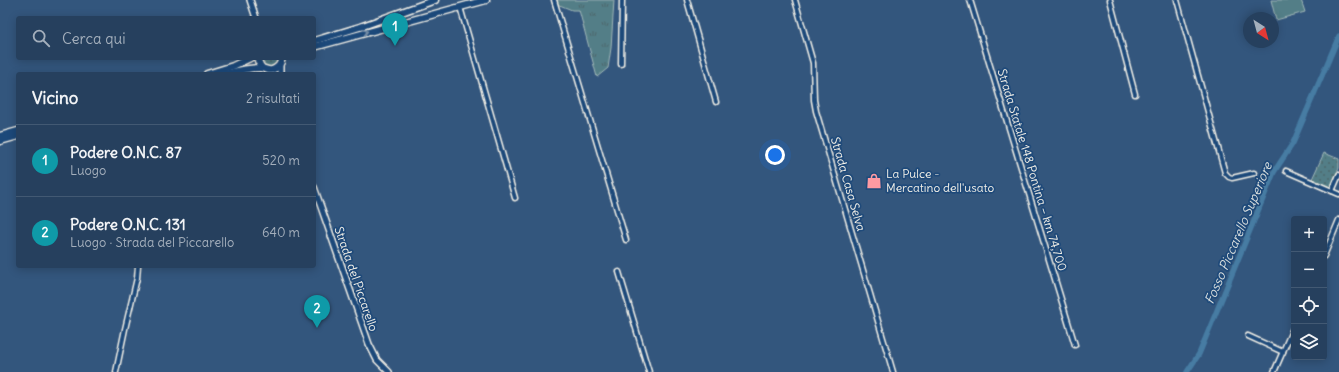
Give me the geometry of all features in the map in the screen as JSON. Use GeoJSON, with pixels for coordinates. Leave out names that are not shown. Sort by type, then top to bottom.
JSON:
{"type":"FeatureCollection","features":[{"type":"Feature","properties":{"kind":"main road"},"geometry":{"type":"LineString","coordinates":[[316,40],[360,27],[435,0]]}},
{"type":"Feature","properties":{"kind":"main road"},"geometry":{"type":"LineString","coordinates":[[316,46],[486,0]]}},
{"type":"Feature","properties":{"kind":"main road"},"geometry":{"type":"LineString","coordinates":[[214,72],[246,60]]}},
{"type":"Feature","properties":{"kind":"main road"},"geometry":{"type":"LineString","coordinates":[[258,60],[260,65],[266,70]]}},
{"type":"Feature","properties":{"kind":"main road"},"geometry":{"type":"LineString","coordinates":[[232,72],[244,69],[274,69],[281,61]]}},
{"type":"Feature","properties":{"kind":"main road"},"geometry":{"type":"LineString","coordinates":[[0,136],[16,131]]}},
{"type":"Feature","properties":{"kind":"main road"},"geometry":{"type":"LineString","coordinates":[[0,141],[16,137]]}},
{"type":"Feature","properties":{"kind":"street"},"geometry":{"type":"LineString","coordinates":[[250,0],[255,16]]}},
{"type":"Feature","properties":{"kind":"street"},"geometry":{"type":"LineString","coordinates":[[554,0],[626,240]]}},
{"type":"Feature","properties":{"kind":"street"},"geometry":{"type":"LineString","coordinates":[[621,64],[622,0]]}},
{"type":"Feature","properties":{"kind":"street"},"geometry":{"type":"LineString","coordinates":[[687,0],[716,102]]}},
{"type":"Feature","properties":{"kind":"street","name":"Strada Casa Selva"},"geometry":{"type":"LineString","coordinates":[[795,0],[813,62],[814,100],[816,111],[893,372]]}},
{"type":"Feature","properties":{"kind":"street","name":"Strada Statale 148 Pontina – km 74,700"},"geometry":{"type":"LineString","coordinates":[[970,0],[1075,345]]}},
{"type":"Feature","properties":{"kind":"street"},"geometry":{"type":"LineString","coordinates":[[1110,0],[1135,94]]}},
{"type":"Feature","properties":{"kind":"street"},"geometry":{"type":"LineString","coordinates":[[1177,0],[1225,173],[1227,176],[1232,178],[1254,173]]}},
{"type":"Feature","properties":{"kind":"street"},"geometry":{"type":"LineString","coordinates":[[460,7],[515,198]]}},
{"type":"Feature","properties":{"kind":"street"},"geometry":{"type":"LineString","coordinates":[[280,72],[281,61]]}},
{"type":"Feature","properties":{"kind":"street"},"geometry":{"type":"LineString","coordinates":[[1286,171],[1339,194]]}},
{"type":"Feature","properties":{"kind":"street"},"geometry":{"type":"LineString","coordinates":[[1332,191],[1339,175]]}},
{"type":"Feature","properties":{"kind":"street","name":"Strada del Piccarello"},"geometry":{"type":"LineString","coordinates":[[316,193],[366,336],[376,358],[389,372]]}},
{"type":"Feature","properties":{"kind":"street"},"geometry":{"type":"LineString","coordinates":[[1326,252],[1339,220]]}},
{"type":"Feature","properties":{"kind":"street"},"geometry":{"type":"LineString","coordinates":[[116,372],[124,329],[137,278],[138,268]]}},
{"type":"Feature","properties":{"kind":"street"},"geometry":{"type":"LineString","coordinates":[[619,272],[649,372]]}},
{"type":"Feature","properties":{"kind":"street"},"geometry":{"type":"LineString","coordinates":[[1274,372],[1291,333]]}},
{"type":"Feature","properties":{"kind":"street"},"geometry":{"type":"LineString","coordinates":[[1248,336],[1283,352]]}},
{"type":"Feature","properties":{"kind":"green space"},"geometry":{"type":"Polygon","coordinates":[[[556,0],[614,0],[611,48],[608,68],[597,77],[579,10],[572,10],[557,4],[556,0]]]}},
{"type":"Feature","properties":{"kind":"green space"},"geometry":{"type":"Polygon","coordinates":[[[1271,0],[1301,0],[1305,12],[1279,19],[1279,12],[1274,12],[1271,0]]]}},
{"type":"Feature","properties":{"kind":"green space"},"geometry":{"type":"Polygon","coordinates":[[[260,60],[279,60],[276,66],[270,68],[264,66],[260,60]]]}},
{"type":"Feature","properties":{"kind":"green space"},"geometry":{"type":"Polygon","coordinates":[[[1324,153],[1339,159],[1339,168],[1330,188],[1312,179],[1324,153]]]}},
{"type":"Feature","properties":{"kind":"waterway","name":"Fosso Piccarello Superiore"},"geometry":{"type":"LineString","coordinates":[[1187,372],[1199,354],[1274,172],[1293,143],[1339,36]]}},
{"type":"Feature","properties":{"kind":"place","name":"Podere O.N.C. 87"},"geometry":{"type":"Point","coordinates":[395,46]}},
{"type":"Feature","properties":{"kind":"place","name":"La Pulce - Mercatino dell'usato"},"geometry":{"type":"Point","coordinates":[874,181]}},
{"type":"Feature","properties":{"kind":"place","name":"Podere O.N.C. 131"},"geometry":{"type":"Point","coordinates":[317,328]}}]}
